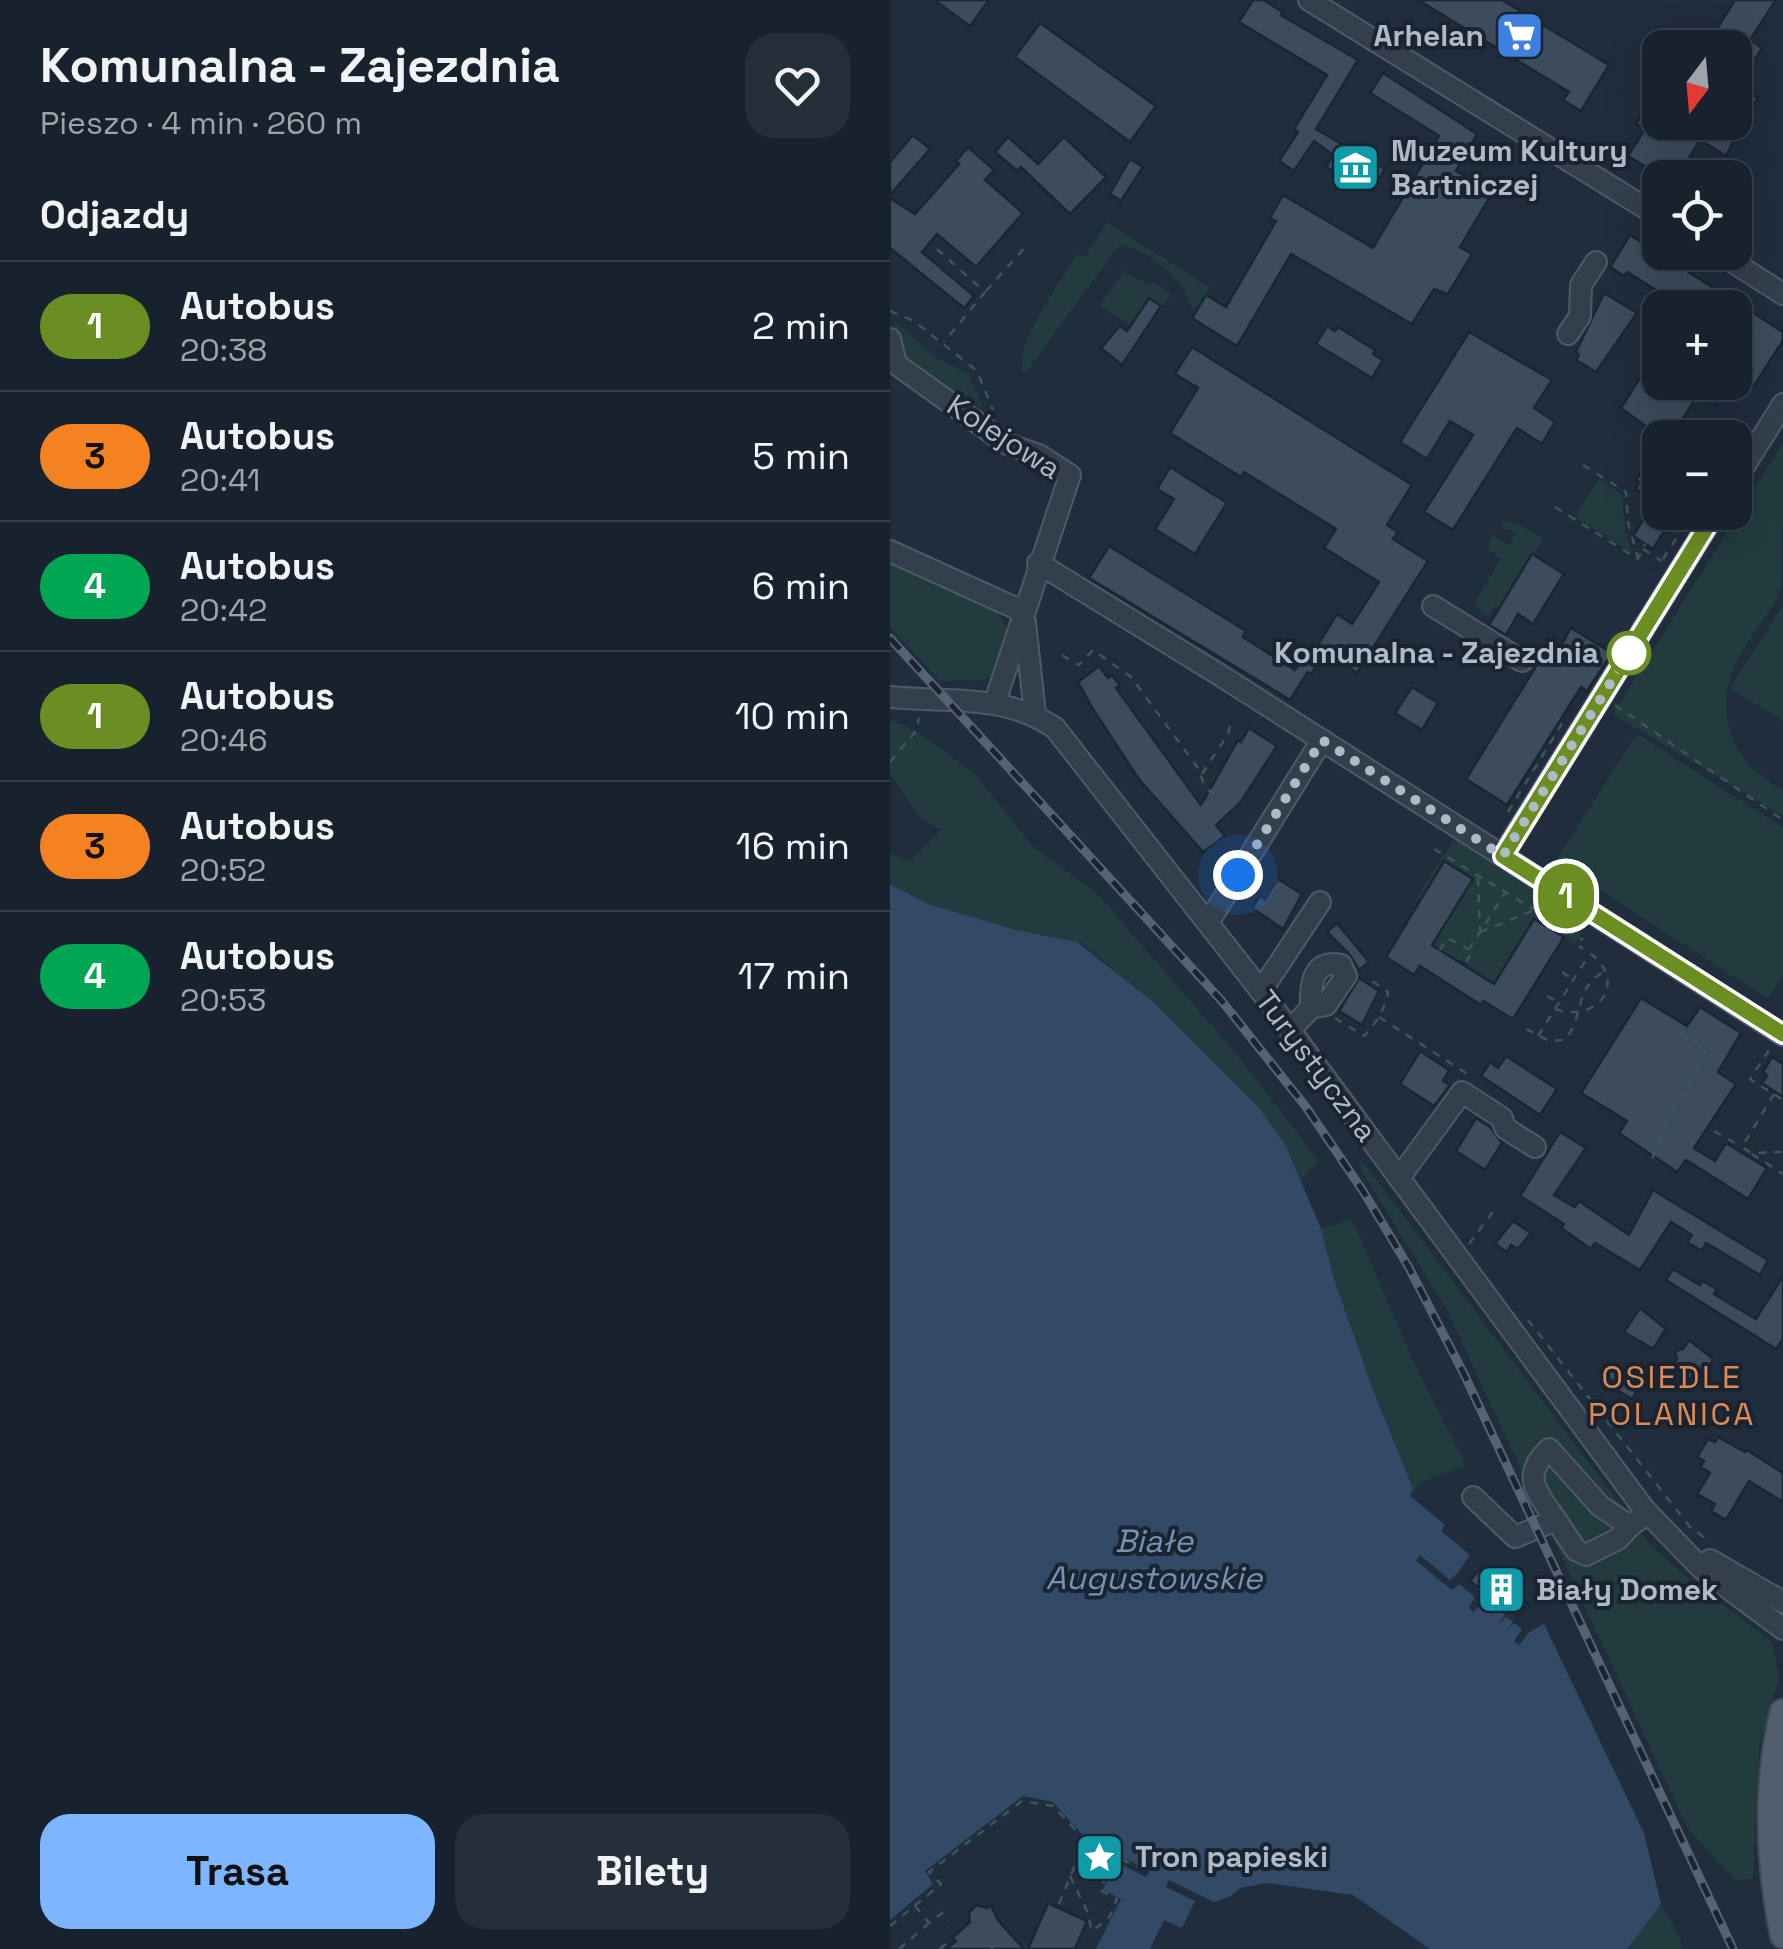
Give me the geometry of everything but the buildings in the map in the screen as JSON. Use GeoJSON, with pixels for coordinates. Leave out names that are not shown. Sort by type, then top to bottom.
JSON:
{"type":"FeatureCollection","features":[{"type":"Feature","properties":{"kind":"main road"},"geometry":{"type":"LineString","coordinates":[[1783,1712],[1769,1828],[1770,1864],[1783,1935]]}},
{"type":"Feature","properties":{"kind":"street"},"geometry":{"type":"LineString","coordinates":[[1308,0],[1642,207]]}},
{"type":"Feature","properties":{"kind":"street"},"geometry":{"type":"LineString","coordinates":[[1568,334],[1580,316],[1580,285],[1596,262]]}},
{"type":"Feature","properties":{"kind":"street"},"geometry":{"type":"LineString","coordinates":[[1745,270],[1783,294]]}},
{"type":"Feature","properties":{"kind":"street","name":"Kolejowa"},"geometry":{"type":"LineString","coordinates":[[890,338],[896,364],[1007,444],[1039,455],[1070,475],[994,702]]}},
{"type":"Feature","properties":{"kind":"street"},"geometry":{"type":"LineString","coordinates":[[1752,454],[1783,404]]}},
{"type":"Feature","properties":{"kind":"street"},"geometry":{"type":"LineString","coordinates":[[1503,856],[1705,530]]}},
{"type":"Feature","properties":{"kind":"street"},"geometry":{"type":"LineString","coordinates":[[890,551],[1024,612]]}},
{"type":"Feature","properties":{"kind":"street"},"geometry":{"type":"LineString","coordinates":[[1038,563],[1503,856],[1778,1040]]}},
{"type":"Feature","properties":{"kind":"street"},"geometry":{"type":"LineString","coordinates":[[1433,606],[1522,661]]}},
{"type":"Feature","properties":{"kind":"street","name":"Kolejowa"},"geometry":{"type":"LineString","coordinates":[[1024,612],[1035,714]]}},
{"type":"Feature","properties":{"kind":"street","name":"Turystyczna"},"geometry":{"type":"LineString","coordinates":[[890,697],[994,702],[1035,714],[1056,728],[1262,991],[1648,1513],[1701,1568],[1783,1628]]}},
{"type":"Feature","properties":{"kind":"street"},"geometry":{"type":"LineString","coordinates":[[1208,923],[1322,740]]}},
{"type":"Feature","properties":{"kind":"street"},"geometry":{"type":"LineString","coordinates":[[1262,991],[1320,902]]}},
{"type":"Feature","properties":{"kind":"street"},"geometry":{"type":"LineString","coordinates":[[1290,1030],[1311,1008],[1326,1005],[1346,976]]}},
{"type":"Feature","properties":{"kind":"street"},"geometry":{"type":"LineString","coordinates":[[1399,1178],[1462,1092],[1502,1118],[1505,1128],[1534,1147]]}},
{"type":"Feature","properties":{"kind":"street"},"geometry":{"type":"LineString","coordinates":[[1630,1526],[1600,1506],[1549,1450],[1536,1462],[1532,1476],[1539,1495],[1582,1554],[1618,1539],[1648,1513]]}},
{"type":"Feature","properties":{"kind":"street"},"geometry":{"type":"LineString","coordinates":[[1473,1496],[1515,1537],[1556,1520]]}},
{"type":"Feature","properties":{"kind":"street","name":"Turystyczna"},"geometry":{"type":"LineString","coordinates":[[1677,1543],[1783,1602]]}},
{"type":"Feature","properties":{"kind":"path"},"geometry":{"type":"LineString","coordinates":[[943,344],[1028,244]]}},
{"type":"Feature","properties":{"kind":"path"},"geometry":{"type":"LineString","coordinates":[[937,249],[985,292]]}},
{"type":"Feature","properties":{"kind":"path"},"geometry":{"type":"LineString","coordinates":[[890,311],[914,321],[977,371],[992,408]]}},
{"type":"Feature","properties":{"kind":"path"},"geometry":{"type":"LineString","coordinates":[[1583,465],[1626,492],[1628,522],[1638,559]]}},
{"type":"Feature","properties":{"kind":"path"},"geometry":{"type":"LineString","coordinates":[[1554,507],[1638,559]]}},
{"type":"Feature","properties":{"kind":"path"},"geometry":{"type":"LineString","coordinates":[[1662,560],[1680,530]]}},
{"type":"Feature","properties":{"kind":"path"},"geometry":{"type":"LineString","coordinates":[[1638,559],[1645,544]]}},
{"type":"Feature","properties":{"kind":"path"},"geometry":{"type":"LineString","coordinates":[[1062,655],[1079,666],[1093,650],[1131,676],[1216,796]]}},
{"type":"Feature","properties":{"kind":"path"},"geometry":{"type":"LineString","coordinates":[[1617,707],[1783,820]]}},
{"type":"Feature","properties":{"kind":"path"},"geometry":{"type":"LineString","coordinates":[[1508,815],[1512,802],[1572,708]]}},
{"type":"Feature","properties":{"kind":"path"},"geometry":{"type":"LineString","coordinates":[[890,762],[916,731],[920,714]]}},
{"type":"Feature","properties":{"kind":"path"},"geometry":{"type":"LineString","coordinates":[[1200,777],[1228,734],[1230,724]]}},
{"type":"Feature","properties":{"kind":"path"},"geometry":{"type":"LineString","coordinates":[[1434,848],[1582,940]]}},
{"type":"Feature","properties":{"kind":"path"},"geometry":{"type":"LineString","coordinates":[[1478,877],[1480,932]]}},
{"type":"Feature","properties":{"kind":"path"},"geometry":{"type":"LineString","coordinates":[[1469,949],[1506,893]]}},
{"type":"Feature","properties":{"kind":"path"},"geometry":{"type":"LineString","coordinates":[[1480,932],[1535,910]]}},
{"type":"Feature","properties":{"kind":"path"},"geometry":{"type":"LineString","coordinates":[[1440,950],[1447,938],[1472,952],[1466,962]]}},
{"type":"Feature","properties":{"kind":"path"},"geometry":{"type":"LineString","coordinates":[[1555,1009],[1583,1014],[1601,1001],[1605,992],[1604,972],[1598,960],[1578,946]]}},
{"type":"Feature","properties":{"kind":"path"},"geometry":{"type":"LineString","coordinates":[[1538,1036],[1590,954]]}},
{"type":"Feature","properties":{"kind":"path"},"geometry":{"type":"LineString","coordinates":[[1311,1008],[1364,1036],[1387,1001],[1388,992],[1360,974],[1352,971],[1346,976]]}},
{"type":"Feature","properties":{"kind":"path"},"geometry":{"type":"LineString","coordinates":[[1562,972],[1574,980]]}},
{"type":"Feature","properties":{"kind":"path"},"geometry":{"type":"LineString","coordinates":[[1526,1029],[1549,1041],[1565,1040],[1573,1030],[1586,987],[1604,972]]}},
{"type":"Feature","properties":{"kind":"path"},"geometry":{"type":"LineString","coordinates":[[1547,996],[1559,1003]]}},
{"type":"Feature","properties":{"kind":"path"},"geometry":{"type":"LineString","coordinates":[[1378,1016],[1473,1076],[1462,1092]]}},
{"type":"Feature","properties":{"kind":"path"},"geometry":{"type":"LineString","coordinates":[[1652,1158],[1663,1141],[1662,1132],[1669,1116],[1700,1067],[1706,1049],[1674,1028]]}},
{"type":"Feature","properties":{"kind":"path"},"geometry":{"type":"LineString","coordinates":[[1778,1040],[1750,1078],[1783,1100]]}},
{"type":"Feature","properties":{"kind":"path"},"geometry":{"type":"LineString","coordinates":[[1742,1147],[1774,1094]]}},
{"type":"Feature","properties":{"kind":"path"},"geometry":{"type":"LineString","coordinates":[[1714,1131],[1783,1174]]}},
{"type":"Feature","properties":{"kind":"path"},"geometry":{"type":"LineString","coordinates":[[1751,1153],[1783,1152]]}},
{"type":"Feature","properties":{"kind":"path"},"geometry":{"type":"LineString","coordinates":[[1469,1244],[1494,1209]]}},
{"type":"Feature","properties":{"kind":"path"},"geometry":{"type":"LineString","coordinates":[[1527,1319],[1690,1528],[1713,1544]]}},
{"type":"Feature","properties":{"kind":"path"},"geometry":{"type":"LineString","coordinates":[[890,1926],[941,1884],[930,1872],[1022,1801],[1053,1806],[1090,1843],[1137,1867]]}},
{"type":"Feature","properties":{"kind":"path"},"geometry":{"type":"LineString","coordinates":[[1059,1904],[1090,1843]]}},
{"type":"Feature","properties":{"kind":"path"},"geometry":{"type":"LineString","coordinates":[[1070,1876],[1092,1931],[1109,1918],[1117,1899],[1100,1890],[1116,1857]]}},
{"type":"Feature","properties":{"kind":"path"},"geometry":{"type":"LineString","coordinates":[[915,1906],[929,1923]]}},
{"type":"Feature","properties":{"kind":"path"},"geometry":{"type":"LineString","coordinates":[[898,1949],[942,1913],[948,1920]]}},
{"type":"Feature","properties":{"kind":"path"},"geometry":{"type":"LineString","coordinates":[[940,1949],[948,1942]]}},
{"type":"Feature","properties":{"kind":"green space"},"geometry":{"type":"Polygon","coordinates":[[[1107,222],[1210,288],[1198,309],[1190,306],[1180,285],[1163,267],[1120,244],[1024,375],[1025,348],[1040,314],[1077,255],[1085,257],[1107,222]]]}},
{"type":"Feature","properties":{"kind":"green space"},"geometry":{"type":"Polygon","coordinates":[[[1124,271],[1171,294],[1161,306],[1149,298],[1131,326],[1100,305],[1124,271]]]}},
{"type":"Feature","properties":{"kind":"green space"},"geometry":{"type":"Polygon","coordinates":[[[895,321],[937,359],[968,373],[984,409],[929,378],[900,356],[890,335],[895,321]]]}},
{"type":"Feature","properties":{"kind":"green space"},"geometry":{"type":"Polygon","coordinates":[[[1783,443],[1781,589],[1731,675],[1726,714],[1730,732],[1749,765],[1783,789],[1783,816],[1613,714],[1728,530],[1752,530],[1752,492],[1783,443]]]}},
{"type":"Feature","properties":{"kind":"green space"},"geometry":{"type":"Polygon","coordinates":[[[1599,479],[1622,494],[1632,553],[1575,517],[1599,479]]]}},
{"type":"Feature","properties":{"kind":"green space"},"geometry":{"type":"Polygon","coordinates":[[[1505,521],[1544,538],[1500,609],[1495,606],[1488,617],[1473,604],[1501,559],[1486,548],[1493,535],[1509,545],[1516,533],[1503,528],[1501,524],[1505,521]]]}},
{"type":"Feature","properties":{"kind":"green space"},"geometry":{"type":"Polygon","coordinates":[[[890,564],[974,597],[1001,617],[1006,639],[995,674],[984,680],[940,681],[890,627],[890,564]]]}},
{"type":"Feature","properties":{"kind":"green space"},"geometry":{"type":"Polygon","coordinates":[[[1783,605],[1783,721],[1730,688],[1783,605]]]}},
{"type":"Feature","properties":{"kind":"green space"},"geometry":{"type":"Polygon","coordinates":[[[890,719],[916,731],[974,773],[1034,848],[1095,891],[1239,1057],[1319,1161],[1301,1181],[1286,1146],[1260,1109],[1151,1000],[1081,943],[1016,930],[928,904],[890,884],[890,853],[910,861],[942,829],[922,820],[890,774],[890,719]]]}},
{"type":"Feature","properties":{"kind":"green space"},"geometry":{"type":"Polygon","coordinates":[[[1637,734],[1783,828],[1783,976],[1768,999],[1555,861],[1637,734]]]}},
{"type":"Feature","properties":{"kind":"green space"},"geometry":{"type":"Polygon","coordinates":[[[1454,839],[1583,921],[1584,928],[1575,944],[1534,919],[1494,984],[1462,960],[1460,963],[1432,945],[1473,880],[1444,861],[1420,900],[1417,898],[1454,839]]]}},
{"type":"Feature","properties":{"kind":"green space"},"geometry":{"type":"Polygon","coordinates":[[[1362,1160],[1652,1547],[1698,1587],[1772,1641],[1779,1678],[1759,1748],[1753,1879],[1736,1881],[1688,1829],[1447,1310],[1358,1165],[1362,1160]]]}},
{"type":"Feature","properties":{"kind":"green space"},"geometry":{"type":"Polygon","coordinates":[[[1352,1219],[1415,1365],[1466,1465],[1421,1483],[1410,1496],[1413,1487],[1373,1390],[1321,1229],[1352,1219]]]}},
{"type":"Feature","properties":{"kind":"green space"},"geometry":{"type":"Polygon","coordinates":[[[1661,1904],[1680,1937],[1682,1949],[1627,1949],[1661,1904]]]}},
{"type":"Feature","properties":{"kind":"water","name":"Białe Augustowskie"},"geometry":{"type":"Polygon","coordinates":[[[890,884],[928,904],[1016,930],[1077,942],[1151,1000],[1260,1109],[1286,1146],[1321,1229],[1373,1390],[1413,1488],[1410,1496],[1445,1525],[1441,1531],[1470,1555],[1457,1574],[1529,1632],[1544,1624],[1644,1833],[1661,1904],[1627,1949],[1430,1949],[1353,1895],[1267,1883],[1240,1888],[1214,1902],[1169,1880],[1166,1887],[1195,1901],[1182,1928],[1164,1920],[1150,1949],[1096,1949],[1121,1899],[1103,1890],[1116,1862],[1146,1877],[1150,1871],[1087,1840],[1053,1802],[1023,1796],[925,1871],[933,1884],[890,1920],[890,884]]]}},
{"type":"Feature","properties":{"kind":"pier"},"geometry":{"type":"Polygon","coordinates":[[[1420,1555],[1450,1580],[1457,1573],[1482,1594],[1486,1590],[1532,1629],[1519,1645],[1514,1641],[1522,1629],[1514,1623],[1507,1631],[1513,1622],[1506,1617],[1498,1624],[1505,1615],[1497,1609],[1490,1617],[1495,1608],[1486,1600],[1473,1612],[1469,1608],[1475,1597],[1459,1584],[1452,1590],[1416,1561],[1420,1555]]]}},
{"type":"Feature","properties":{"kind":"railway"},"geometry":{"type":"LineString","coordinates":[[890,638],[1221,1000],[1306,1107],[1363,1191],[1408,1266],[1464,1374],[1733,1949]]}},
{"type":"Feature","properties":{"kind":"bus line","name":"1"},"geometry":{"type":"LineString","coordinates":[[1705,530],[1503,856],[1783,1034]]}},
{"type":"Feature","properties":{"kind":"place","name":"Arhelan"},"geometry":{"type":"Point","coordinates":[1519,36]}},
{"type":"Feature","properties":{"kind":"place","name":"Muzeum Kultury Bartniczej"},"geometry":{"type":"Point","coordinates":[1356,168]}},
{"type":"Feature","properties":{"kind":"place","name":"Komunalna - Zajezdnia"},"geometry":{"type":"Point","coordinates":[1629,653]}},
{"type":"Feature","properties":{"kind":"place","name":"Biały Domek"},"geometry":{"type":"Point","coordinates":[1501,1590]}},
{"type":"Feature","properties":{"kind":"place","name":"Tron papieski"},"geometry":{"type":"Point","coordinates":[1100,1857]}},
{"type":"Feature","properties":{"kind":"district","name":"OSIEDLE POLANICA"},"geometry":{"type":"Point","coordinates":[1672,1396]}},
{"type":"Feature","properties":{"kind":"route"},"geometry":{"type":"LineString","coordinates":[[1238,875],[1322,740],[1503,856],[1629,653]]}}]}
